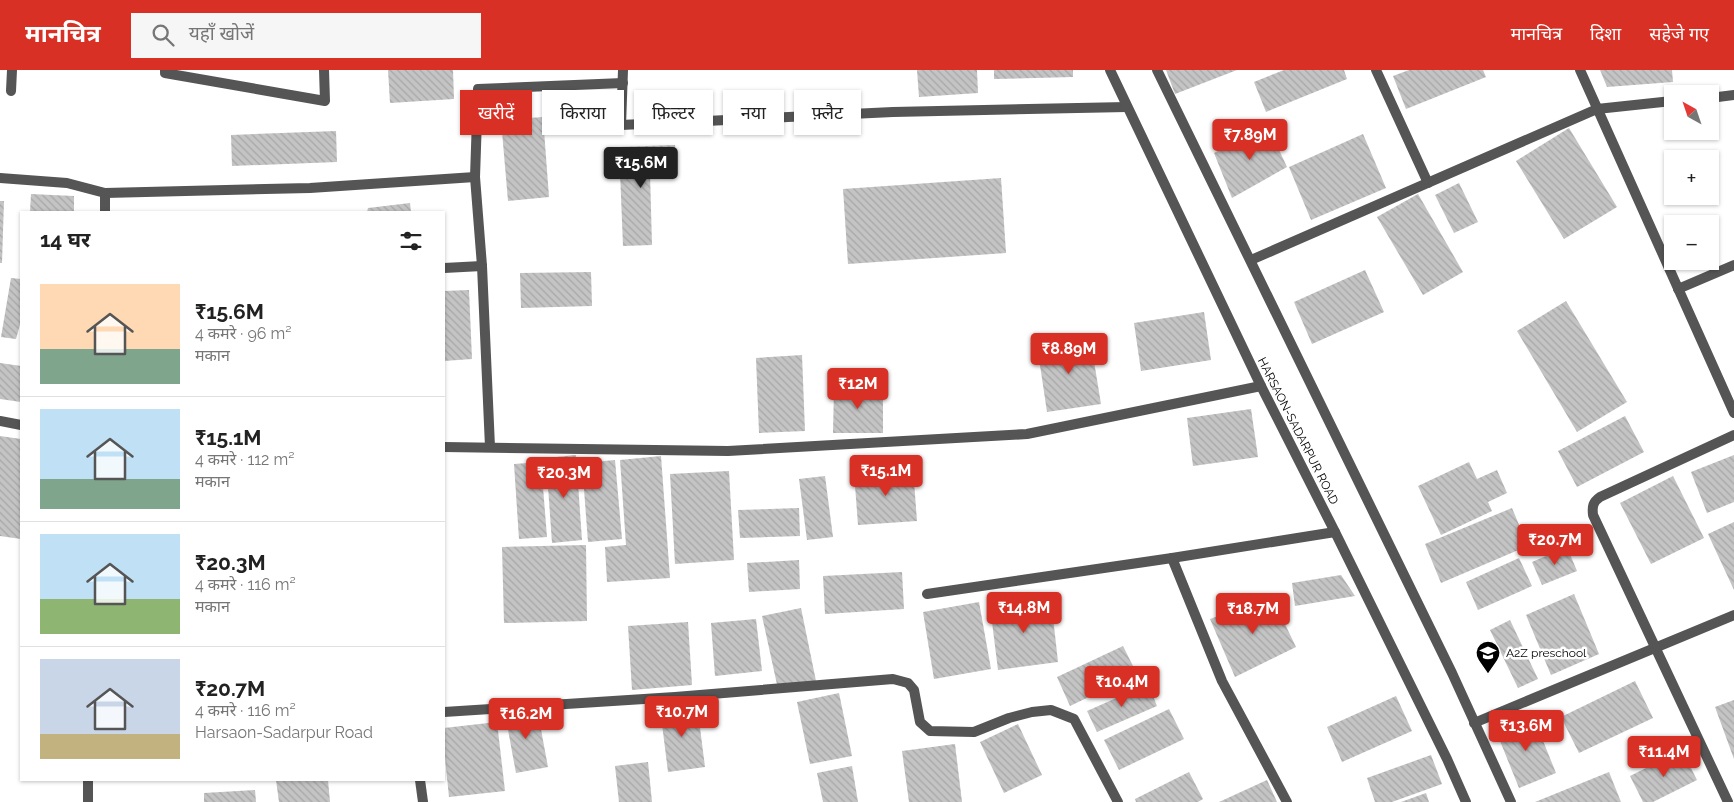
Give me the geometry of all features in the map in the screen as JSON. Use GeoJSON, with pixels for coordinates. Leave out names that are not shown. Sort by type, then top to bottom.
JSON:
{"type":"FeatureCollection","features":[{"type":"Feature","properties":{"kind":"street"},"geometry":{"type":"LineString","coordinates":[[11,91],[12,70]]}},
{"type":"Feature","properties":{"kind":"street"},"geometry":{"type":"LineString","coordinates":[[165,70],[165,73],[325,101],[324,70]]}},
{"type":"Feature","properties":{"kind":"street"},"geometry":{"type":"LineString","coordinates":[[624,70],[621,125],[893,112],[1127,107]]}},
{"type":"Feature","properties":{"kind":"street","name":"HARSAON-SADARPUR ROAD"},"geometry":{"type":"LineString","coordinates":[[1110,70],[1261,386],[1335,532],[1466,802]]}},
{"type":"Feature","properties":{"kind":"street"},"geometry":{"type":"LineString","coordinates":[[1157,70],[1452,672],[1511,802]]}},
{"type":"Feature","properties":{"kind":"street"},"geometry":{"type":"LineString","coordinates":[[1376,70],[1428,183]]}},
{"type":"Feature","properties":{"kind":"street"},"geometry":{"type":"LineString","coordinates":[[1580,70],[1734,413]]}},
{"type":"Feature","properties":{"kind":"street"},"geometry":{"type":"LineString","coordinates":[[490,447],[482,266],[475,177],[478,90],[623,83]]}},
{"type":"Feature","properties":{"kind":"street"},"geometry":{"type":"LineString","coordinates":[[1719,97],[1734,95]]}},
{"type":"Feature","properties":{"kind":"street"},"geometry":{"type":"LineString","coordinates":[[1251,260],[1597,109],[1664,102]]}},
{"type":"Feature","properties":{"kind":"street"},"geometry":{"type":"LineString","coordinates":[[0,178],[67,183],[106,193],[310,188],[475,177]]}},
{"type":"Feature","properties":{"kind":"street"},"geometry":{"type":"LineString","coordinates":[[106,193],[106,211]]}},
{"type":"Feature","properties":{"kind":"street"},"geometry":{"type":"LineString","coordinates":[[1678,289],[1734,265]]}},
{"type":"Feature","properties":{"kind":"street"},"geometry":{"type":"LineString","coordinates":[[445,268],[482,266]]}},
{"type":"Feature","properties":{"kind":"street"},"geometry":{"type":"LineString","coordinates":[[445,447],[728,451],[1027,434],[1261,386]]}},
{"type":"Feature","properties":{"kind":"street"},"geometry":{"type":"LineString","coordinates":[[0,421],[20,425]]}},
{"type":"Feature","properties":{"kind":"street"},"geometry":{"type":"LineString","coordinates":[[1728,802],[1593,515],[1592,508],[1594,502],[1600,497],[1734,435]]}},
{"type":"Feature","properties":{"kind":"street"},"geometry":{"type":"LineString","coordinates":[[927,594],[1335,532]]}},
{"type":"Feature","properties":{"kind":"street"},"geometry":{"type":"LineString","coordinates":[[1172,558],[1222,681],[1287,802]]}},
{"type":"Feature","properties":{"kind":"street"},"geometry":{"type":"LineString","coordinates":[[1474,723],[1734,615]]}},
{"type":"Feature","properties":{"kind":"street"},"geometry":{"type":"LineString","coordinates":[[445,712],[675,698],[893,679],[908,683],[914,690],[920,722],[930,731],[974,732],[1010,718],[1032,712],[1051,710],[1074,720],[1118,802]]}},
{"type":"Feature","properties":{"kind":"street"},"geometry":{"type":"LineString","coordinates":[[88,781],[88,802]]}},
{"type":"Feature","properties":{"kind":"street"},"geometry":{"type":"LineString","coordinates":[[420,781],[423,802]]}},
{"type":"Feature","properties":{"kind":"building"},"geometry":{"type":"Polygon","coordinates":[[[388,70],[453,70],[454,99],[390,103],[388,70]]]}},
{"type":"Feature","properties":{"kind":"building"},"geometry":{"type":"Polygon","coordinates":[[[917,70],[977,70],[978,93],[919,97],[917,70]]]}},
{"type":"Feature","properties":{"kind":"building"},"geometry":{"type":"Polygon","coordinates":[[[994,70],[1073,70],[1073,77],[994,79],[994,70]]]}},
{"type":"Feature","properties":{"kind":"building"},"geometry":{"type":"Polygon","coordinates":[[[1166,70],[1237,70],[1175,94],[1166,70]]]}},
{"type":"Feature","properties":{"kind":"building"},"geometry":{"type":"Polygon","coordinates":[[[1284,70],[1344,70],[1347,79],[1266,112],[1254,82],[1284,70]]]}},
{"type":"Feature","properties":{"kind":"building"},"geometry":{"type":"Polygon","coordinates":[[[1409,70],[1483,70],[1486,77],[1406,109],[1393,76],[1409,70]]]}},
{"type":"Feature","properties":{"kind":"building"},"geometry":{"type":"Polygon","coordinates":[[[1600,70],[1672,70],[1673,82],[1607,87],[1600,70]]]}},
{"type":"Feature","properties":{"kind":"building"},"geometry":{"type":"Polygon","coordinates":[[[542,117],[542,135],[544,135],[549,197],[508,201],[502,135],[532,135],[532,118],[542,117]]]}},
{"type":"Feature","properties":{"kind":"building"},"geometry":{"type":"Polygon","coordinates":[[[1268,126],[1287,167],[1232,198],[1214,153],[1268,126]]]}},
{"type":"Feature","properties":{"kind":"building"},"geometry":{"type":"Polygon","coordinates":[[[1569,128],[1617,207],[1564,239],[1516,161],[1569,128]]]}},
{"type":"Feature","properties":{"kind":"building"},"geometry":{"type":"Polygon","coordinates":[[[336,131],[337,162],[232,166],[231,135],[336,131]]]}},
{"type":"Feature","properties":{"kind":"building"},"geometry":{"type":"Polygon","coordinates":[[[1363,134],[1386,188],[1311,220],[1289,167],[1363,134]]]}},
{"type":"Feature","properties":{"kind":"building"},"geometry":{"type":"Polygon","coordinates":[[[675,145],[676,172],[650,173],[652,245],[623,246],[619,147],[675,145]]]}},
{"type":"Feature","properties":{"kind":"building"},"geometry":{"type":"Polygon","coordinates":[[[1001,178],[1006,253],[848,264],[843,189],[1001,178]]]}},
{"type":"Feature","properties":{"kind":"building"},"geometry":{"type":"Polygon","coordinates":[[[1459,183],[1478,222],[1454,233],[1435,195],[1459,183]]]}},
{"type":"Feature","properties":{"kind":"building"},"geometry":{"type":"Polygon","coordinates":[[[31,194],[74,196],[74,211],[30,211],[31,194]]]}},
{"type":"Feature","properties":{"kind":"building"},"geometry":{"type":"Polygon","coordinates":[[[1418,194],[1463,272],[1423,295],[1377,217],[1418,194]]]}},
{"type":"Feature","properties":{"kind":"building"},"geometry":{"type":"Polygon","coordinates":[[[0,201],[4,201],[2,263],[0,263],[0,201]]]}},
{"type":"Feature","properties":{"kind":"building"},"geometry":{"type":"Polygon","coordinates":[[[410,203],[411,211],[367,211],[368,208],[410,203]]]}},
{"type":"Feature","properties":{"kind":"building"},"geometry":{"type":"Polygon","coordinates":[[[1365,270],[1384,312],[1312,344],[1294,302],[1365,270]]]}},
{"type":"Feature","properties":{"kind":"building"},"geometry":{"type":"Polygon","coordinates":[[[591,272],[592,306],[521,308],[520,273],[591,272]]]}},
{"type":"Feature","properties":{"kind":"building"},"geometry":{"type":"Polygon","coordinates":[[[11,278],[20,279],[20,325],[16,339],[1,337],[11,278]]]}},
{"type":"Feature","properties":{"kind":"building"},"geometry":{"type":"Polygon","coordinates":[[[469,290],[472,359],[445,361],[445,291],[469,290]]]}},
{"type":"Feature","properties":{"kind":"building"},"geometry":{"type":"Polygon","coordinates":[[[1566,301],[1627,402],[1577,432],[1517,331],[1566,301]]]}},
{"type":"Feature","properties":{"kind":"building"},"geometry":{"type":"Polygon","coordinates":[[[1204,312],[1211,360],[1141,371],[1134,323],[1204,312]]]}},
{"type":"Feature","properties":{"kind":"building"},"geometry":{"type":"Polygon","coordinates":[[[1090,337],[1101,404],[1047,412],[1037,345],[1090,337]]]}},
{"type":"Feature","properties":{"kind":"building"},"geometry":{"type":"Polygon","coordinates":[[[802,355],[805,431],[759,433],[756,358],[802,355]]]}},
{"type":"Feature","properties":{"kind":"building"},"geometry":{"type":"Polygon","coordinates":[[[0,363],[20,366],[20,402],[0,399],[0,363]]]}},
{"type":"Feature","properties":{"kind":"building"},"geometry":{"type":"Polygon","coordinates":[[[834,387],[883,388],[883,433],[833,433],[834,387]]]}},
{"type":"Feature","properties":{"kind":"building"},"geometry":{"type":"Polygon","coordinates":[[[1251,409],[1258,457],[1193,466],[1187,418],[1251,409]]]}},
{"type":"Feature","properties":{"kind":"building"},"geometry":{"type":"Polygon","coordinates":[[[1625,416],[1644,452],[1577,487],[1558,451],[1625,416]]]}},
{"type":"Feature","properties":{"kind":"building"},"geometry":{"type":"Polygon","coordinates":[[[0,436],[20,439],[20,539],[0,536],[0,436]]]}},
{"type":"Feature","properties":{"kind":"building"},"geometry":{"type":"Polygon","coordinates":[[[576,455],[582,540],[552,543],[546,458],[576,455]]]}},
{"type":"Feature","properties":{"kind":"building"},"geometry":{"type":"Polygon","coordinates":[[[1734,455],[1734,502],[1707,513],[1691,472],[1734,455]]]}},
{"type":"Feature","properties":{"kind":"building"},"geometry":{"type":"Polygon","coordinates":[[[661,456],[670,578],[607,582],[605,547],[626,545],[620,460],[661,456]]]}},
{"type":"Feature","properties":{"kind":"building"},"geometry":{"type":"Polygon","coordinates":[[[615,460],[622,539],[588,542],[582,463],[615,460]]]}},
{"type":"Feature","properties":{"kind":"building"},"geometry":{"type":"Polygon","coordinates":[[[541,462],[547,537],[519,539],[514,464],[541,462]]]}},
{"type":"Feature","properties":{"kind":"building"},"geometry":{"type":"Polygon","coordinates":[[[1469,462],[1477,479],[1497,470],[1507,493],[1488,502],[1492,511],[1441,535],[1418,486],[1469,462]]]}},
{"type":"Feature","properties":{"kind":"building"},"geometry":{"type":"Polygon","coordinates":[[[913,468],[917,521],[858,525],[854,472],[913,468]]]}},
{"type":"Feature","properties":{"kind":"building"},"geometry":{"type":"Polygon","coordinates":[[[729,471],[734,560],[675,564],[670,474],[729,471]]]}},
{"type":"Feature","properties":{"kind":"building"},"geometry":{"type":"Polygon","coordinates":[[[825,476],[833,537],[807,540],[799,479],[825,476]]]}},
{"type":"Feature","properties":{"kind":"building"},"geometry":{"type":"Polygon","coordinates":[[[1673,476],[1704,538],[1651,564],[1620,503],[1673,476]]]}},
{"type":"Feature","properties":{"kind":"building"},"geometry":{"type":"Polygon","coordinates":[[[799,508],[800,536],[740,538],[738,510],[799,508]]]}},
{"type":"Feature","properties":{"kind":"building"},"geometry":{"type":"Polygon","coordinates":[[[1512,508],[1528,546],[1441,583],[1425,544],[1512,508]]]}},
{"type":"Feature","properties":{"kind":"building"},"geometry":{"type":"Polygon","coordinates":[[[1734,522],[1734,590],[1708,534],[1734,522]]]}},
{"type":"Feature","properties":{"kind":"building"},"geometry":{"type":"Polygon","coordinates":[[[586,545],[587,621],[504,623],[502,547],[586,545]]]}},
{"type":"Feature","properties":{"kind":"building"},"geometry":{"type":"Polygon","coordinates":[[[1567,547],[1577,571],[1542,585],[1532,562],[1567,547]]]}},
{"type":"Feature","properties":{"kind":"building"},"geometry":{"type":"Polygon","coordinates":[[[1519,558],[1532,586],[1478,610],[1466,582],[1519,558]]]}},
{"type":"Feature","properties":{"kind":"building"},"geometry":{"type":"Polygon","coordinates":[[[799,560],[800,589],[749,592],[747,563],[799,560]]]}},
{"type":"Feature","properties":{"kind":"building"},"geometry":{"type":"Polygon","coordinates":[[[902,572],[904,609],[825,614],[823,576],[902,572]]]}},
{"type":"Feature","properties":{"kind":"building"},"geometry":{"type":"Polygon","coordinates":[[[1341,575],[1355,596],[1295,606],[1292,583],[1341,575]]]}},
{"type":"Feature","properties":{"kind":"building"},"geometry":{"type":"Polygon","coordinates":[[[1574,594],[1599,654],[1551,675],[1526,615],[1574,594]]]}},
{"type":"Feature","properties":{"kind":"building"},"geometry":{"type":"Polygon","coordinates":[[[1272,597],[1296,647],[1235,677],[1210,619],[1272,597]]]}},
{"type":"Feature","properties":{"kind":"building"},"geometry":{"type":"Polygon","coordinates":[[[1051,599],[1058,662],[998,670],[990,606],[1051,599]]]}},
{"type":"Feature","properties":{"kind":"building"},"geometry":{"type":"Polygon","coordinates":[[[979,602],[991,669],[934,679],[923,612],[979,602]]]}},
{"type":"Feature","properties":{"kind":"building"},"geometry":{"type":"Polygon","coordinates":[[[801,608],[816,681],[778,689],[762,616],[801,608]]]}},
{"type":"Feature","properties":{"kind":"building"},"geometry":{"type":"Polygon","coordinates":[[[756,619],[762,671],[715,676],[711,623],[756,619]]]}},
{"type":"Feature","properties":{"kind":"building"},"geometry":{"type":"Polygon","coordinates":[[[1510,620],[1538,679],[1518,688],[1490,630],[1510,620]]]}},
{"type":"Feature","properties":{"kind":"building"},"geometry":{"type":"Polygon","coordinates":[[[688,622],[692,685],[632,690],[628,626],[688,622]]]}},
{"type":"Feature","properties":{"kind":"building"},"geometry":{"type":"Polygon","coordinates":[[[1123,646],[1137,674],[1070,706],[1057,677],[1123,646]]]}},
{"type":"Feature","properties":{"kind":"building"},"geometry":{"type":"Polygon","coordinates":[[[1635,681],[1653,718],[1579,753],[1561,717],[1635,681]]]}},
{"type":"Feature","properties":{"kind":"building"},"geometry":{"type":"Polygon","coordinates":[[[1148,684],[1157,706],[1097,732],[1087,711],[1148,684]]]}},
{"type":"Feature","properties":{"kind":"building"},"geometry":{"type":"Polygon","coordinates":[[[839,693],[852,756],[810,764],[797,702],[839,693]]]}},
{"type":"Feature","properties":{"kind":"building"},"geometry":{"type":"Polygon","coordinates":[[[1396,696],[1412,731],[1342,762],[1327,727],[1396,696]]]}},
{"type":"Feature","properties":{"kind":"building"},"geometry":{"type":"Polygon","coordinates":[[[1734,700],[1734,759],[1715,707],[1734,700]]]}},
{"type":"Feature","properties":{"kind":"building"},"geometry":{"type":"Polygon","coordinates":[[[697,704],[705,767],[668,772],[660,708],[697,704]]]}},
{"type":"Feature","properties":{"kind":"building"},"geometry":{"type":"Polygon","coordinates":[[[537,708],[548,767],[516,773],[505,714],[537,708]]]}},
{"type":"Feature","properties":{"kind":"building"},"geometry":{"type":"Polygon","coordinates":[[[1169,709],[1184,739],[1119,770],[1104,740],[1169,709]]]}},
{"type":"Feature","properties":{"kind":"building"},"geometry":{"type":"Polygon","coordinates":[[[1533,716],[1556,773],[1519,788],[1496,731],[1533,716]]]}},
{"type":"Feature","properties":{"kind":"building"},"geometry":{"type":"Polygon","coordinates":[[[497,722],[505,791],[449,797],[445,758],[445,728],[497,722]]]}},
{"type":"Feature","properties":{"kind":"building"},"geometry":{"type":"Polygon","coordinates":[[[1018,724],[1042,775],[1004,793],[980,742],[1018,724]]]}},
{"type":"Feature","properties":{"kind":"building"},"geometry":{"type":"Polygon","coordinates":[[[955,744],[962,802],[909,802],[902,751],[955,744]]]}},
{"type":"Feature","properties":{"kind":"building"},"geometry":{"type":"Polygon","coordinates":[[[1682,750],[1697,780],[1653,802],[1643,802],[1630,776],[1682,750]]]}},
{"type":"Feature","properties":{"kind":"building"},"geometry":{"type":"Polygon","coordinates":[[[1431,755],[1442,784],[1392,802],[1375,802],[1367,778],[1431,755]]]}},
{"type":"Feature","properties":{"kind":"building"},"geometry":{"type":"Polygon","coordinates":[[[648,762],[652,802],[619,802],[615,766],[648,762]]]}},
{"type":"Feature","properties":{"kind":"building"},"geometry":{"type":"Polygon","coordinates":[[[852,766],[858,802],[823,802],[817,773],[852,766]]]}},
{"type":"Feature","properties":{"kind":"building"},"geometry":{"type":"Polygon","coordinates":[[[1189,772],[1203,799],[1198,802],[1136,802],[1135,799],[1189,772]]]}},
{"type":"Feature","properties":{"kind":"building"},"geometry":{"type":"Polygon","coordinates":[[[1609,772],[1621,802],[1535,802],[1609,772]]]}},
{"type":"Feature","properties":{"kind":"building"},"geometry":{"type":"Polygon","coordinates":[[[1267,780],[1277,802],[1219,802],[1267,780]]]}},
{"type":"Feature","properties":{"kind":"building"},"geometry":{"type":"Polygon","coordinates":[[[276,781],[328,781],[330,802],[279,802],[276,781]]]}},
{"type":"Feature","properties":{"kind":"building"},"geometry":{"type":"Polygon","coordinates":[[[255,790],[256,802],[204,802],[204,793],[255,790]]]}},
{"type":"Feature","properties":{"kind":"building"},"geometry":{"type":"Polygon","coordinates":[[[1426,793],[1429,802],[1401,802],[1426,793]]]}},
{"type":"Feature","properties":{"kind":"place","name":"A2Z preschool"},"geometry":{"type":"Point","coordinates":[1488,674]}}]}
